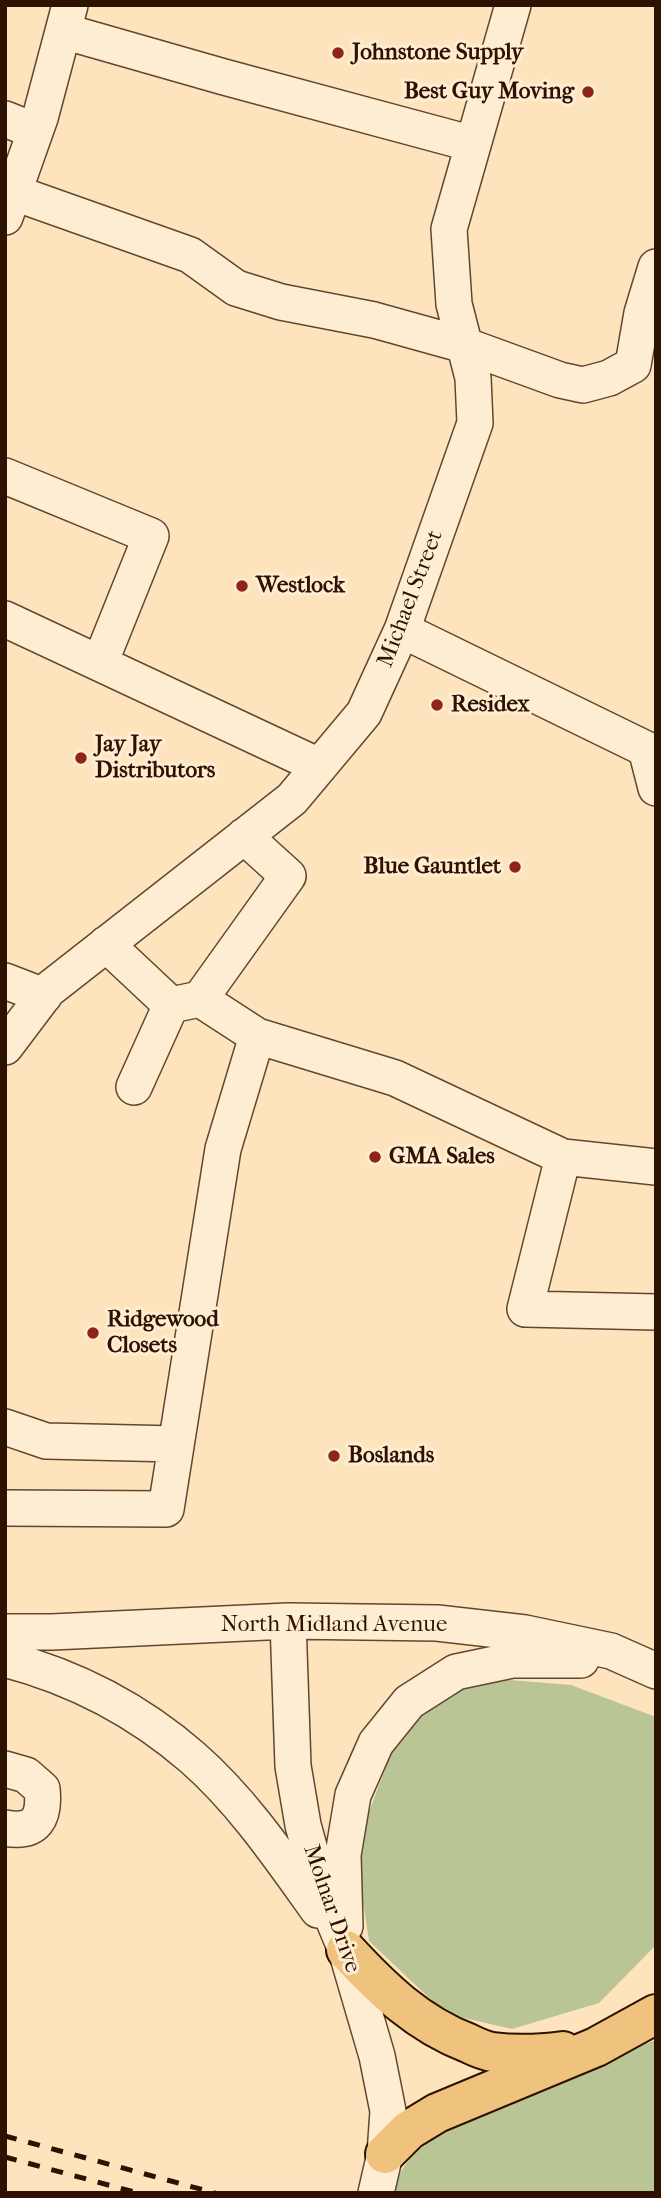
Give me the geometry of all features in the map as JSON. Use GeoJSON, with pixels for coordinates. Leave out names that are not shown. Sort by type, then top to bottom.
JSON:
{"type":"FeatureCollection","features":[{"type":"Feature","properties":{"kind":"highway"},"geometry":{"type":"LineString","coordinates":[[346,1950],[375,1982],[408,2011],[449,2036],[491,2052],[540,2054],[596,2047]]}},
{"type":"Feature","properties":{"kind":"highway"},"geometry":{"type":"LineString","coordinates":[[385,2154],[409,2130],[437,2113],[596,2047],[656,2014]]}},
{"type":"Feature","properties":{"kind":"street","name":"Michael Street"},"geometry":{"type":"LineString","coordinates":[[5,1047],[48,990],[292,799],[364,713],[402,630],[475,423],[473,378],[454,304],[449,229],[513,5]]}},
{"type":"Feature","properties":{"kind":"street"},"geometry":{"type":"LineString","coordinates":[[474,144],[224,77],[67,18],[20,125],[10,205],[190,255],[236,288],[281,302],[374,320],[464,345],[559,380],[583,385],[609,379],[633,365],[642,313],[656,267]]}},
{"type":"Feature","properties":{"kind":"street"},"geometry":{"type":"LineString","coordinates":[[5,476],[151,536],[100,663]]}},
{"type":"Feature","properties":{"kind":"street"},"geometry":{"type":"LineString","coordinates":[[5,619],[319,766]]}},
{"type":"Feature","properties":{"kind":"street"},"geometry":{"type":"LineString","coordinates":[[402,630],[646,749],[656,788]]}},
{"type":"Feature","properties":{"kind":"street"},"geometry":{"type":"LineString","coordinates":[[134,1087],[185,1002],[288,876],[244,836]]}},
{"type":"Feature","properties":{"kind":"street"},"geometry":{"type":"LineString","coordinates":[[106,944],[185,1002],[257,1036],[395,1078],[563,1157],[656,1167]]}},
{"type":"Feature","properties":{"kind":"street"},"geometry":{"type":"LineString","coordinates":[[5,981],[44,996]]}},
{"type":"Feature","properties":{"kind":"street"},"geometry":{"type":"LineString","coordinates":[[5,1508],[166,1509],[223,1149],[257,1036]]}},
{"type":"Feature","properties":{"kind":"street"},"geometry":{"type":"LineString","coordinates":[[563,1157],[525,1309],[656,1312]]}},
{"type":"Feature","properties":{"kind":"street"},"geometry":{"type":"LineString","coordinates":[[5,1427],[46,1441],[177,1444]]}},
{"type":"Feature","properties":{"kind":"street","name":"North Midland Avenue"},"geometry":{"type":"LineString","coordinates":[[5,1632],[65,1632],[288,1621],[437,1623],[525,1633],[611,1651],[656,1671]]}},
{"type":"Feature","properties":{"kind":"street","name":"Molnar Drive"},"geometry":{"type":"LineString","coordinates":[[288,1621],[293,1766],[303,1825],[321,1890],[346,1950],[377,2056],[388,2111],[385,2154],[376,2193]]}},
{"type":"Feature","properties":{"kind":"street"},"geometry":{"type":"LineString","coordinates":[[5,1659],[89,1688],[149,1724],[194,1759],[239,1807],[282,1860],[346,1950]]}},
{"type":"Feature","properties":{"kind":"street"},"geometry":{"type":"LineString","coordinates":[[346,1950],[343,1855],[353,1795],[376,1743],[409,1702],[456,1672],[513,1660],[583,1660],[656,1678]]}},
{"type":"Feature","properties":{"kind":"street"},"geometry":{"type":"LineString","coordinates":[[5,1769],[26,1775],[42,1789],[44,1808],[36,1823],[20,1830],[5,1828]]}},
{"type":"Feature","properties":{"kind":"green space"},"geometry":{"type":"Polygon","coordinates":[[[473,1677],[571,1685],[656,1717],[656,1945],[599,2003],[512,2029],[446,2014],[369,1941],[355,1849],[399,1732],[473,1677]]]}},
{"type":"Feature","properties":{"kind":"green space"},"geometry":{"type":"Polygon","coordinates":[[[656,2040],[656,2193],[387,2193],[432,2124],[656,2040]]]}},
{"type":"Feature","properties":{"kind":"railway"},"geometry":{"type":"LineString","coordinates":[[5,2136],[215,2193]]}},
{"type":"Feature","properties":{"kind":"railway"},"geometry":{"type":"LineString","coordinates":[[5,2157],[138,2193]]}},
{"type":"Feature","properties":{"kind":"place","name":"Johnstone Supply"},"geometry":{"type":"Point","coordinates":[338,53]}},
{"type":"Feature","properties":{"kind":"place","name":"Best Guy Moving"},"geometry":{"type":"Point","coordinates":[588,92]}},
{"type":"Feature","properties":{"kind":"place","name":"Westlock"},"geometry":{"type":"Point","coordinates":[242,586]}},
{"type":"Feature","properties":{"kind":"place","name":"Residex"},"geometry":{"type":"Point","coordinates":[437,705]}},
{"type":"Feature","properties":{"kind":"place","name":"Jay Jay Distributors"},"geometry":{"type":"Point","coordinates":[81,758]}},
{"type":"Feature","properties":{"kind":"place","name":"Blue Gauntlet"},"geometry":{"type":"Point","coordinates":[515,867]}},
{"type":"Feature","properties":{"kind":"place","name":"GMA Sales"},"geometry":{"type":"Point","coordinates":[375,1157]}},
{"type":"Feature","properties":{"kind":"place","name":"Ridgewood Closets"},"geometry":{"type":"Point","coordinates":[93,1333]}},
{"type":"Feature","properties":{"kind":"place","name":"Boslands"},"geometry":{"type":"Point","coordinates":[334,1456]}}]}
